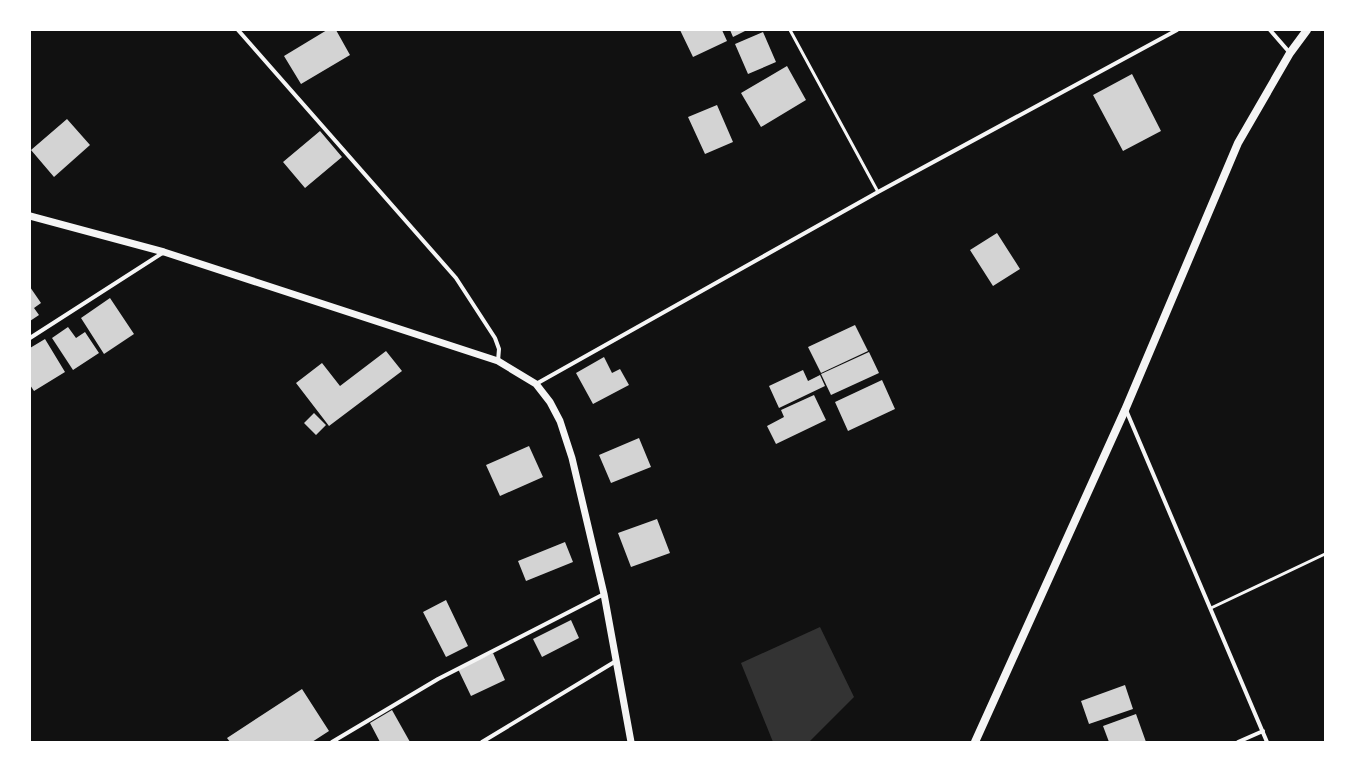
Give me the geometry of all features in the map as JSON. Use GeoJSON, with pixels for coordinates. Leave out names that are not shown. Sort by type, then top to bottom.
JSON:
{"type":"FeatureCollection","features":[{"type":"Feature","properties":{"kind":"main road"},"geometry":{"type":"LineString","coordinates":[[974,742],[1125,410],[1238,143],[1290,53],[1307,30]]}},
{"type":"Feature","properties":{"kind":"street"},"geometry":{"type":"LineString","coordinates":[[238,30],[456,278],[495,338],[499,349],[498,361]]}},
{"type":"Feature","properties":{"kind":"street"},"geometry":{"type":"LineString","coordinates":[[536,384],[878,192],[1176,30]]}},
{"type":"Feature","properties":{"kind":"street"},"geometry":{"type":"LineString","coordinates":[[1270,30],[1290,53]]}},
{"type":"Feature","properties":{"kind":"street"},"geometry":{"type":"LineString","coordinates":[[30,216],[164,252],[498,361],[536,384],[550,402],[560,420],[572,458],[604,594],[631,742]]}},
{"type":"Feature","properties":{"kind":"street"},"geometry":{"type":"LineString","coordinates":[[30,338],[164,252]]}},
{"type":"Feature","properties":{"kind":"street"},"geometry":{"type":"LineString","coordinates":[[1125,410],[1268,742]]}},
{"type":"Feature","properties":{"kind":"street"},"geometry":{"type":"LineString","coordinates":[[332,742],[438,679],[604,594]]}},
{"type":"Feature","properties":{"kind":"street"},"geometry":{"type":"LineString","coordinates":[[482,742],[616,661]]}},
{"type":"Feature","properties":{"kind":"street"},"geometry":{"type":"LineString","coordinates":[[1238,742],[1263,731]]}},
{"type":"Feature","properties":{"kind":"lane"},"geometry":{"type":"LineString","coordinates":[[790,30],[878,192]]}},
{"type":"Feature","properties":{"kind":"lane"},"geometry":{"type":"LineString","coordinates":[[1211,608],[1325,554]]}},
{"type":"Feature","properties":{"kind":"shaded area"},"geometry":{"type":"Polygon","coordinates":[[[820,627],[854,697],[809,742],[773,742],[741,663],[820,627]]]}},
{"type":"Feature","properties":{"kind":"building"},"geometry":{"type":"Polygon","coordinates":[[[327,30],[336,30],[350,55],[301,84],[284,56],[327,30]]]}},
{"type":"Feature","properties":{"kind":"building"},"geometry":{"type":"Polygon","coordinates":[[[680,30],[722,30],[727,41],[693,57],[680,30]]]}},
{"type":"Feature","properties":{"kind":"building"},"geometry":{"type":"Polygon","coordinates":[[[730,30],[747,30],[733,37],[730,30]]]}},
{"type":"Feature","properties":{"kind":"building"},"geometry":{"type":"Polygon","coordinates":[[[763,32],[776,62],[748,74],[735,44],[763,32]]]}},
{"type":"Feature","properties":{"kind":"building"},"geometry":{"type":"Polygon","coordinates":[[[787,66],[806,100],[761,127],[741,93],[787,66]]]}},
{"type":"Feature","properties":{"kind":"building"},"geometry":{"type":"Polygon","coordinates":[[[1132,74],[1161,131],[1123,151],[1093,95],[1132,74]]]}},
{"type":"Feature","properties":{"kind":"building"},"geometry":{"type":"Polygon","coordinates":[[[717,105],[733,142],[705,154],[688,117],[717,105]]]}},
{"type":"Feature","properties":{"kind":"building"},"geometry":{"type":"Polygon","coordinates":[[[67,119],[90,145],[54,177],[31,150],[67,119]]]}},
{"type":"Feature","properties":{"kind":"building"},"geometry":{"type":"Polygon","coordinates":[[[320,131],[342,157],[305,188],[283,162],[320,131]]]}},
{"type":"Feature","properties":{"kind":"building"},"geometry":{"type":"Polygon","coordinates":[[[997,233],[1020,269],[993,286],[970,250],[997,233]]]}},
{"type":"Feature","properties":{"kind":"building"},"geometry":{"type":"Polygon","coordinates":[[[30,287],[41,303],[34,308],[39,315],[30,321],[30,287]]]}},
{"type":"Feature","properties":{"kind":"building"},"geometry":{"type":"Polygon","coordinates":[[[110,298],[134,334],[104,354],[81,318],[110,298]]]}},
{"type":"Feature","properties":{"kind":"building"},"geometry":{"type":"Polygon","coordinates":[[[855,325],[868,351],[821,373],[808,347],[855,325]]]}},
{"type":"Feature","properties":{"kind":"building"},"geometry":{"type":"Polygon","coordinates":[[[68,327],[76,338],[85,332],[99,353],[73,370],[52,338],[68,327]]]}},
{"type":"Feature","properties":{"kind":"building"},"geometry":{"type":"Polygon","coordinates":[[[45,339],[65,372],[34,391],[30,385],[30,348],[45,339]]]}},
{"type":"Feature","properties":{"kind":"building"},"geometry":{"type":"Polygon","coordinates":[[[386,351],[402,371],[329,426],[296,383],[322,363],[340,386],[386,351]]]}},
{"type":"Feature","properties":{"kind":"building"},"geometry":{"type":"Polygon","coordinates":[[[869,352],[879,373],[831,395],[821,374],[869,352]]]}},
{"type":"Feature","properties":{"kind":"building"},"geometry":{"type":"Polygon","coordinates":[[[604,357],[612,373],[620,369],[629,385],[593,404],[576,373],[604,357]]]}},
{"type":"Feature","properties":{"kind":"building"},"geometry":{"type":"Polygon","coordinates":[[[803,370],[808,381],[820,375],[825,386],[779,408],[769,386],[803,370]]]}},
{"type":"Feature","properties":{"kind":"building"},"geometry":{"type":"Polygon","coordinates":[[[882,380],[895,409],[848,431],[835,402],[882,380]]]}},
{"type":"Feature","properties":{"kind":"building"},"geometry":{"type":"Polygon","coordinates":[[[814,395],[826,420],[776,444],[767,426],[784,417],[781,410],[814,395]]]}},
{"type":"Feature","properties":{"kind":"building"},"geometry":{"type":"Polygon","coordinates":[[[314,413],[326,425],[316,435],[304,423],[314,413]]]}},
{"type":"Feature","properties":{"kind":"building"},"geometry":{"type":"Polygon","coordinates":[[[639,438],[651,467],[611,483],[599,455],[639,438]]]}},
{"type":"Feature","properties":{"kind":"building"},"geometry":{"type":"Polygon","coordinates":[[[529,446],[543,477],[500,496],[486,465],[529,446]]]}},
{"type":"Feature","properties":{"kind":"building"},"geometry":{"type":"Polygon","coordinates":[[[657,519],[670,553],[631,567],[618,533],[657,519]]]}},
{"type":"Feature","properties":{"kind":"building"},"geometry":{"type":"Polygon","coordinates":[[[565,542],[573,562],[526,581],[518,561],[565,542]]]}},
{"type":"Feature","properties":{"kind":"building"},"geometry":{"type":"Polygon","coordinates":[[[446,600],[468,646],[446,657],[423,612],[446,600]]]}},
{"type":"Feature","properties":{"kind":"building"},"geometry":{"type":"Polygon","coordinates":[[[571,620],[579,638],[542,657],[533,639],[571,620]]]}},
{"type":"Feature","properties":{"kind":"building"},"geometry":{"type":"Polygon","coordinates":[[[493,653],[505,680],[471,696],[458,669],[493,653]]]}},
{"type":"Feature","properties":{"kind":"building"},"geometry":{"type":"Polygon","coordinates":[[[1125,685],[1133,709],[1089,724],[1081,701],[1125,685]]]}},
{"type":"Feature","properties":{"kind":"building"},"geometry":{"type":"Polygon","coordinates":[[[302,689],[329,731],[312,742],[230,742],[227,738],[302,689]]]}},
{"type":"Feature","properties":{"kind":"building"},"geometry":{"type":"Polygon","coordinates":[[[392,710],[410,742],[380,742],[370,723],[392,710]]]}},
{"type":"Feature","properties":{"kind":"building"},"geometry":{"type":"Polygon","coordinates":[[[1136,714],[1146,742],[1109,742],[1103,726],[1136,714]]]}}]}
